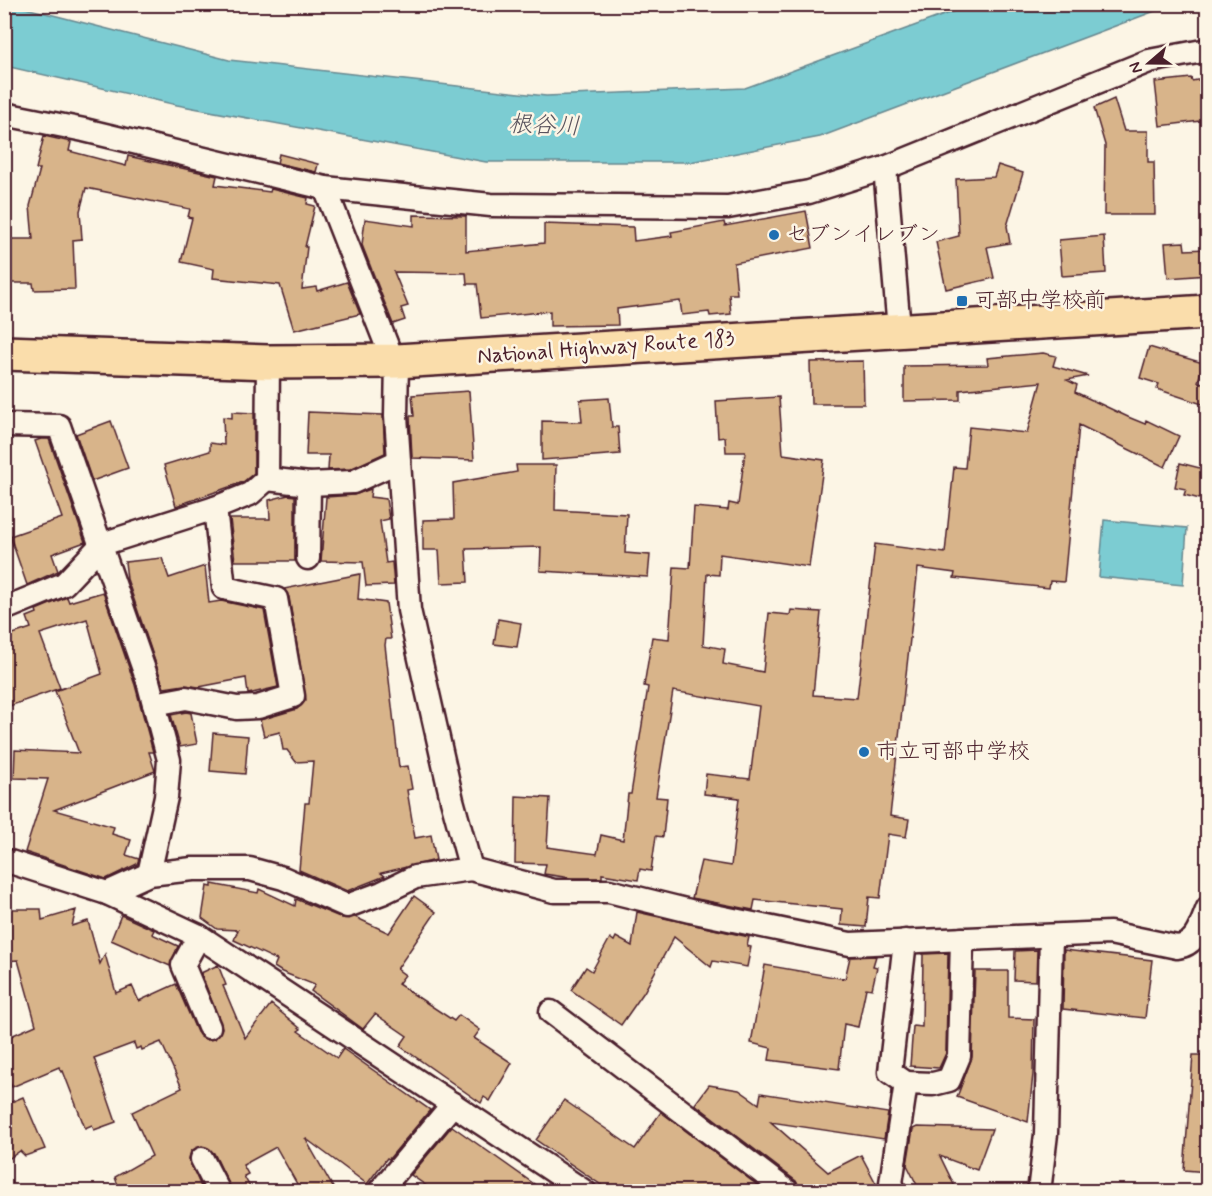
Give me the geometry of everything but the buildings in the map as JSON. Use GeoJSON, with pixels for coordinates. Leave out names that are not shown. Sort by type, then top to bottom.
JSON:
{"type":"FeatureCollection","features":[{"type":"Feature","properties":{"kind":"highway","name":"National Highway Route 183"},"geometry":{"type":"LineString","coordinates":[[4,354],[268,362],[395,361],[898,329],[1206,319]]}},
{"type":"Feature","properties":{"kind":"street"},"geometry":{"type":"LineString","coordinates":[[4,114],[84,129],[325,188],[491,205],[728,207],[809,192],[885,168],[1149,61],[1208,50]]}},
{"type":"Feature","properties":{"kind":"street"},"geometry":{"type":"LineString","coordinates":[[885,168],[898,329]]}},
{"type":"Feature","properties":{"kind":"street"},"geometry":{"type":"LineString","coordinates":[[325,188],[395,361],[409,610],[452,800],[471,869]]}},
{"type":"Feature","properties":{"kind":"street"},"geometry":{"type":"LineString","coordinates":[[4,609],[64,584],[102,544],[215,508],[250,494],[267,479],[268,362]]}},
{"type":"Feature","properties":{"kind":"street"},"geometry":{"type":"LineString","coordinates":[[4,425],[59,426],[102,544],[154,704],[169,760],[166,796],[149,874]]}},
{"type":"Feature","properties":{"kind":"street"},"geometry":{"type":"LineString","coordinates":[[267,479],[309,484],[353,482],[399,461]]}},
{"type":"Feature","properties":{"kind":"street"},"geometry":{"type":"LineString","coordinates":[[308,558],[309,484]]}},
{"type":"Feature","properties":{"kind":"street"},"geometry":{"type":"LineString","coordinates":[[154,704],[186,698],[237,708],[258,707],[293,696],[276,599],[224,588],[215,508]]}},
{"type":"Feature","properties":{"kind":"street"},"geometry":{"type":"LineString","coordinates":[[4,861],[107,893],[199,936],[585,1191]]}},
{"type":"Feature","properties":{"kind":"street"},"geometry":{"type":"LineString","coordinates":[[107,893],[149,874],[193,868],[250,869],[283,878],[347,906],[415,877],[471,869],[554,891],[609,891],[690,911],[850,944],[1110,933],[1177,947],[1187,946],[1195,938],[1208,908]]}},
{"type":"Feature","properties":{"kind":"street"},"geometry":{"type":"LineString","coordinates":[[199,936],[183,965],[209,1027]]}},
{"type":"Feature","properties":{"kind":"street"},"geometry":{"type":"LineString","coordinates":[[1039,1191],[1047,1134],[1051,936]]}},
{"type":"Feature","properties":{"kind":"street"},"geometry":{"type":"LineString","coordinates":[[905,941],[890,1072],[906,1083],[933,1084],[949,1080],[959,1056],[962,939]]}},
{"type":"Feature","properties":{"kind":"street"},"geometry":{"type":"LineString","coordinates":[[551,1012],[788,1191]]}},
{"type":"Feature","properties":{"kind":"street"},"geometry":{"type":"LineString","coordinates":[[895,1191],[891,1183],[906,1083]]}},
{"type":"Feature","properties":{"kind":"street"},"geometry":{"type":"LineString","coordinates":[[379,1191],[453,1104]]}},
{"type":"Feature","properties":{"kind":"street"},"geometry":{"type":"LineString","coordinates":[[202,1159],[219,1191]]}},
{"type":"Feature","properties":{"kind":"water","name":"根谷川"},"geometry":{"type":"Polygon","coordinates":[[[5,4],[229,60],[546,96],[745,88],[971,5],[1171,5],[820,137],[690,162],[486,162],[177,105],[5,66],[5,4]]]}},
{"type":"Feature","properties":{"kind":"water"},"geometry":{"type":"Polygon","coordinates":[[[1104,520],[1187,528],[1183,585],[1099,577],[1104,520]]]}},
{"type":"Feature","properties":{"kind":"place","name":"セブンイレブン"},"geometry":{"type":"Point","coordinates":[774,235]}},
{"type":"Feature","properties":{"kind":"place","name":"可部中学校前"},"geometry":{"type":"Point","coordinates":[962,301]}},
{"type":"Feature","properties":{"kind":"place","name":"市立可部中学校"},"geometry":{"type":"Point","coordinates":[864,752]}}]}
